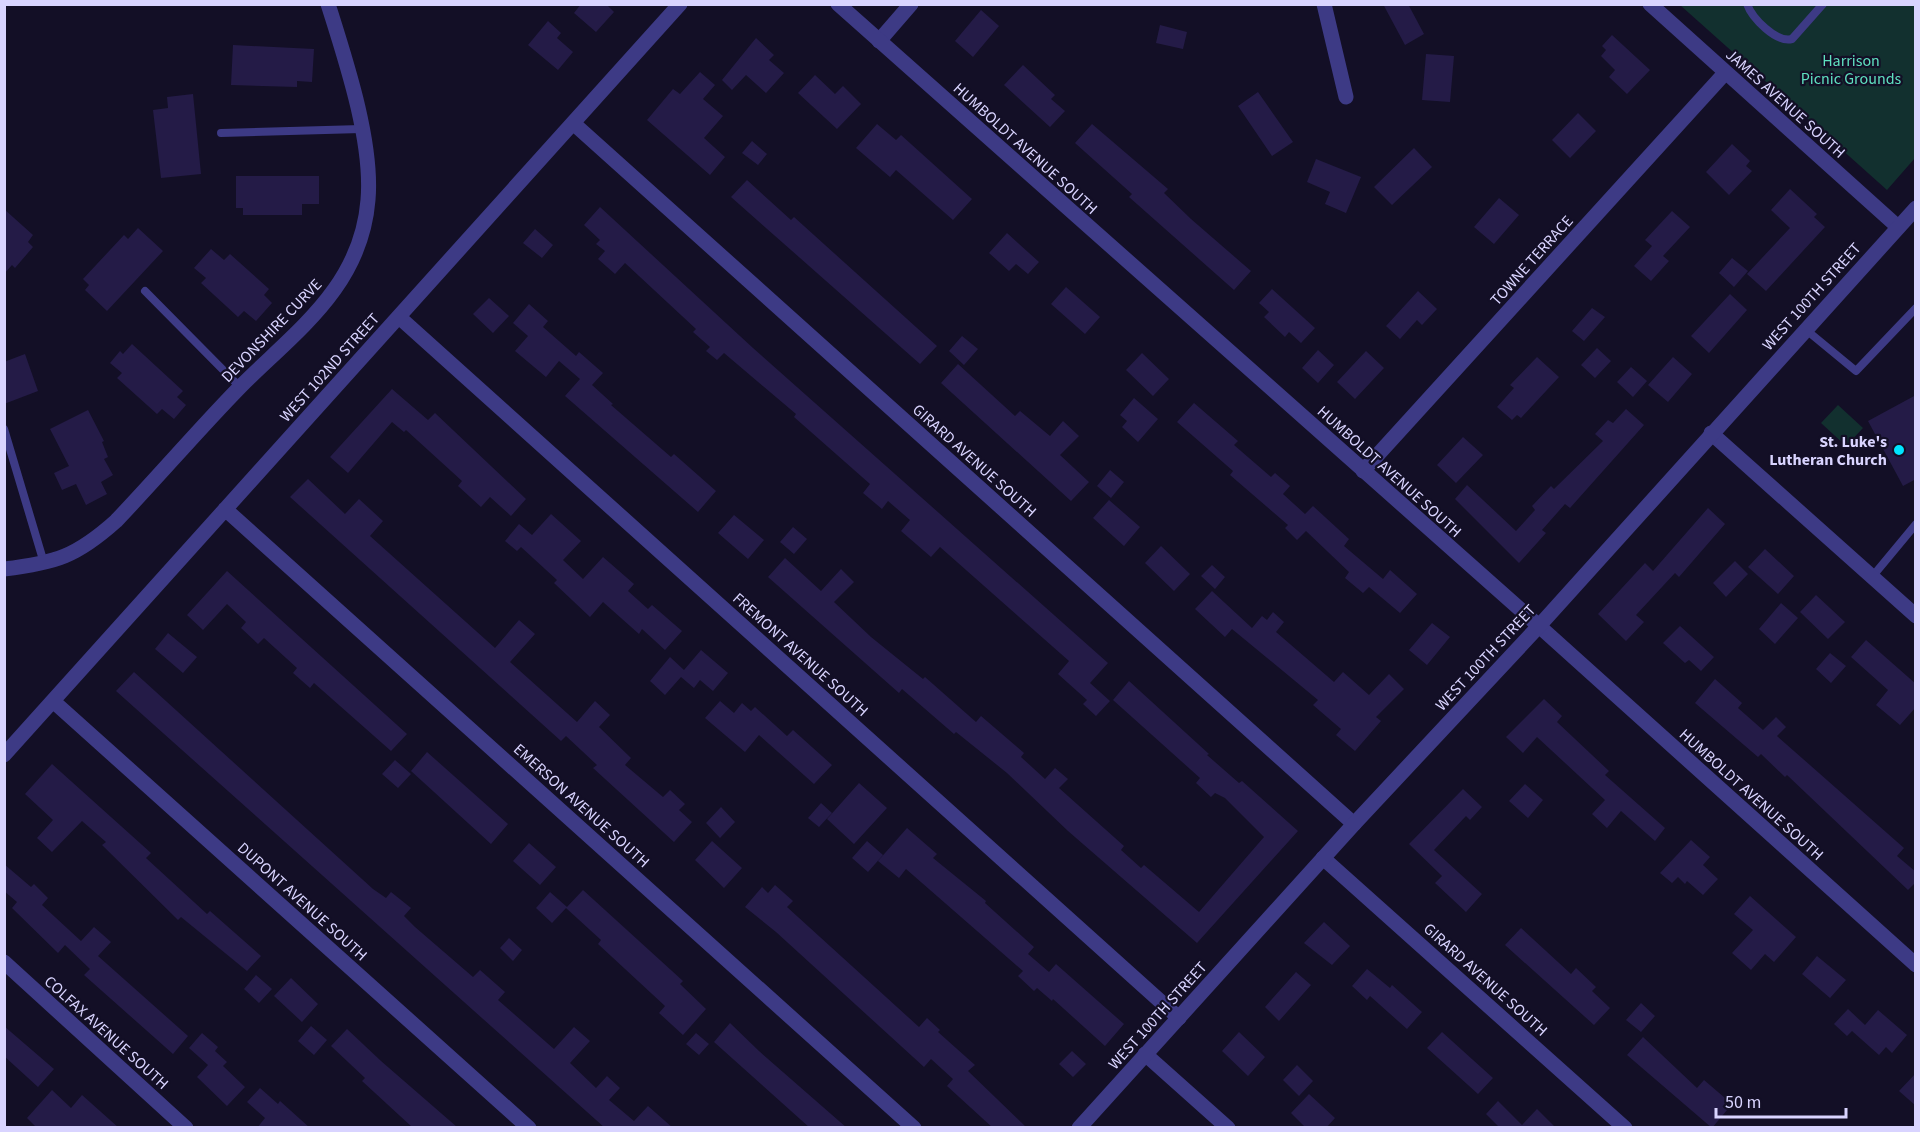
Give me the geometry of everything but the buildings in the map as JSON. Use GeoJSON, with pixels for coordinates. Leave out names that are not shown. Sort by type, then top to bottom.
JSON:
{"type":"FeatureCollection","features":[{"type":"Feature","properties":{"kind":"street","name":"DEVONSHIRE CURVE"},"geometry":{"type":"LineString","coordinates":[[4,569],[45,564],[71,555],[95,540],[116,521],[240,387],[330,299],[349,268],[362,235],[368,201],[368,164],[342,48],[328,4]]}},
{"type":"Feature","properties":{"kind":"street","name":"WEST 102ND STREET"},"geometry":{"type":"LineString","coordinates":[[4,755],[680,4]]}},
{"type":"Feature","properties":{"kind":"street","name":"HUMBOLDT AVENUE SOUTH"},"geometry":{"type":"LineString","coordinates":[[838,4],[1539,626],[1916,965]]}},
{"type":"Feature","properties":{"kind":"street"},"geometry":{"type":"LineString","coordinates":[[879,41],[911,4]]}},
{"type":"Feature","properties":{"kind":"street"},"geometry":{"type":"LineString","coordinates":[[1324,4],[1346,97]]}},
{"type":"Feature","properties":{"kind":"street","name":"JAMES AVENUE SOUTH"},"geometry":{"type":"LineString","coordinates":[[1650,4],[1898,227]]}},
{"type":"Feature","properties":{"kind":"street","name":"TOWNE TERRACE"},"geometry":{"type":"LineString","coordinates":[[1363,471],[1725,73]]}},
{"type":"Feature","properties":{"kind":"street","name":"GIRARD AVENUE SOUTH"},"geometry":{"type":"LineString","coordinates":[[573,123],[1354,824]]}},
{"type":"Feature","properties":{"kind":"street","name":"WEST 100TH STREET"},"geometry":{"type":"LineString","coordinates":[[1079,1128],[1354,824],[1539,626],[1916,208]]}},
{"type":"Feature","properties":{"kind":"street","name":"FREMONT AVENUE SOUTH"},"geometry":{"type":"LineString","coordinates":[[399,317],[1179,1018]]}},
{"type":"Feature","properties":{"kind":"street"},"geometry":{"type":"LineString","coordinates":[[1711,433],[1916,616]]}},
{"type":"Feature","properties":{"kind":"street","name":"EMERSON AVENUE SOUTH"},"geometry":{"type":"LineString","coordinates":[[225,509],[914,1128]]}},
{"type":"Feature","properties":{"kind":"street","name":"DUPONT AVENUE SOUTH"},"geometry":{"type":"LineString","coordinates":[[53,701],[529,1128]]}},
{"type":"Feature","properties":{"kind":"street","name":"GIRARD AVENUE SOUTH"},"geometry":{"type":"LineString","coordinates":[[1323,858],[1625,1128]]}},
{"type":"Feature","properties":{"kind":"street","name":"COLFAX AVENUE SOUTH"},"geometry":{"type":"LineString","coordinates":[[4,962],[186,1128]]}},
{"type":"Feature","properties":{"kind":"street"},"geometry":{"type":"LineString","coordinates":[[1145,1054],[1228,1128]]}},
{"type":"Feature","properties":{"kind":"lane"},"geometry":{"type":"LineString","coordinates":[[1748,4],[1752,14],[1780,39],[1786,40],[1792,39],[1823,4]]}},
{"type":"Feature","properties":{"kind":"lane"},"geometry":{"type":"LineString","coordinates":[[220,133],[361,129]]}},
{"type":"Feature","properties":{"kind":"lane"},"geometry":{"type":"LineString","coordinates":[[145,291],[240,387]]}},
{"type":"Feature","properties":{"kind":"lane"},"geometry":{"type":"LineString","coordinates":[[1805,329],[1856,370],[1916,308]]}},
{"type":"Feature","properties":{"kind":"lane"},"geometry":{"type":"LineString","coordinates":[[4,429],[45,564]]}},
{"type":"Feature","properties":{"kind":"lane"},"geometry":{"type":"LineString","coordinates":[[1872,577],[1916,524]]}},
{"type":"Feature","properties":{"kind":"green space","name":"Harrison Picnic Grounds"},"geometry":{"type":"Polygon","coordinates":[[[1680,5],[1915,5],[1915,158],[1887,190],[1680,5]]]}},
{"type":"Feature","properties":{"kind":"green space"},"geometry":{"type":"Polygon","coordinates":[[[1838,405],[1863,428],[1846,446],[1821,423],[1838,405]]]}},
{"type":"Feature","properties":{"kind":"place","name":"St. Luke's Lutheran Church"},"geometry":{"type":"Point","coordinates":[1899,450]}}]}
